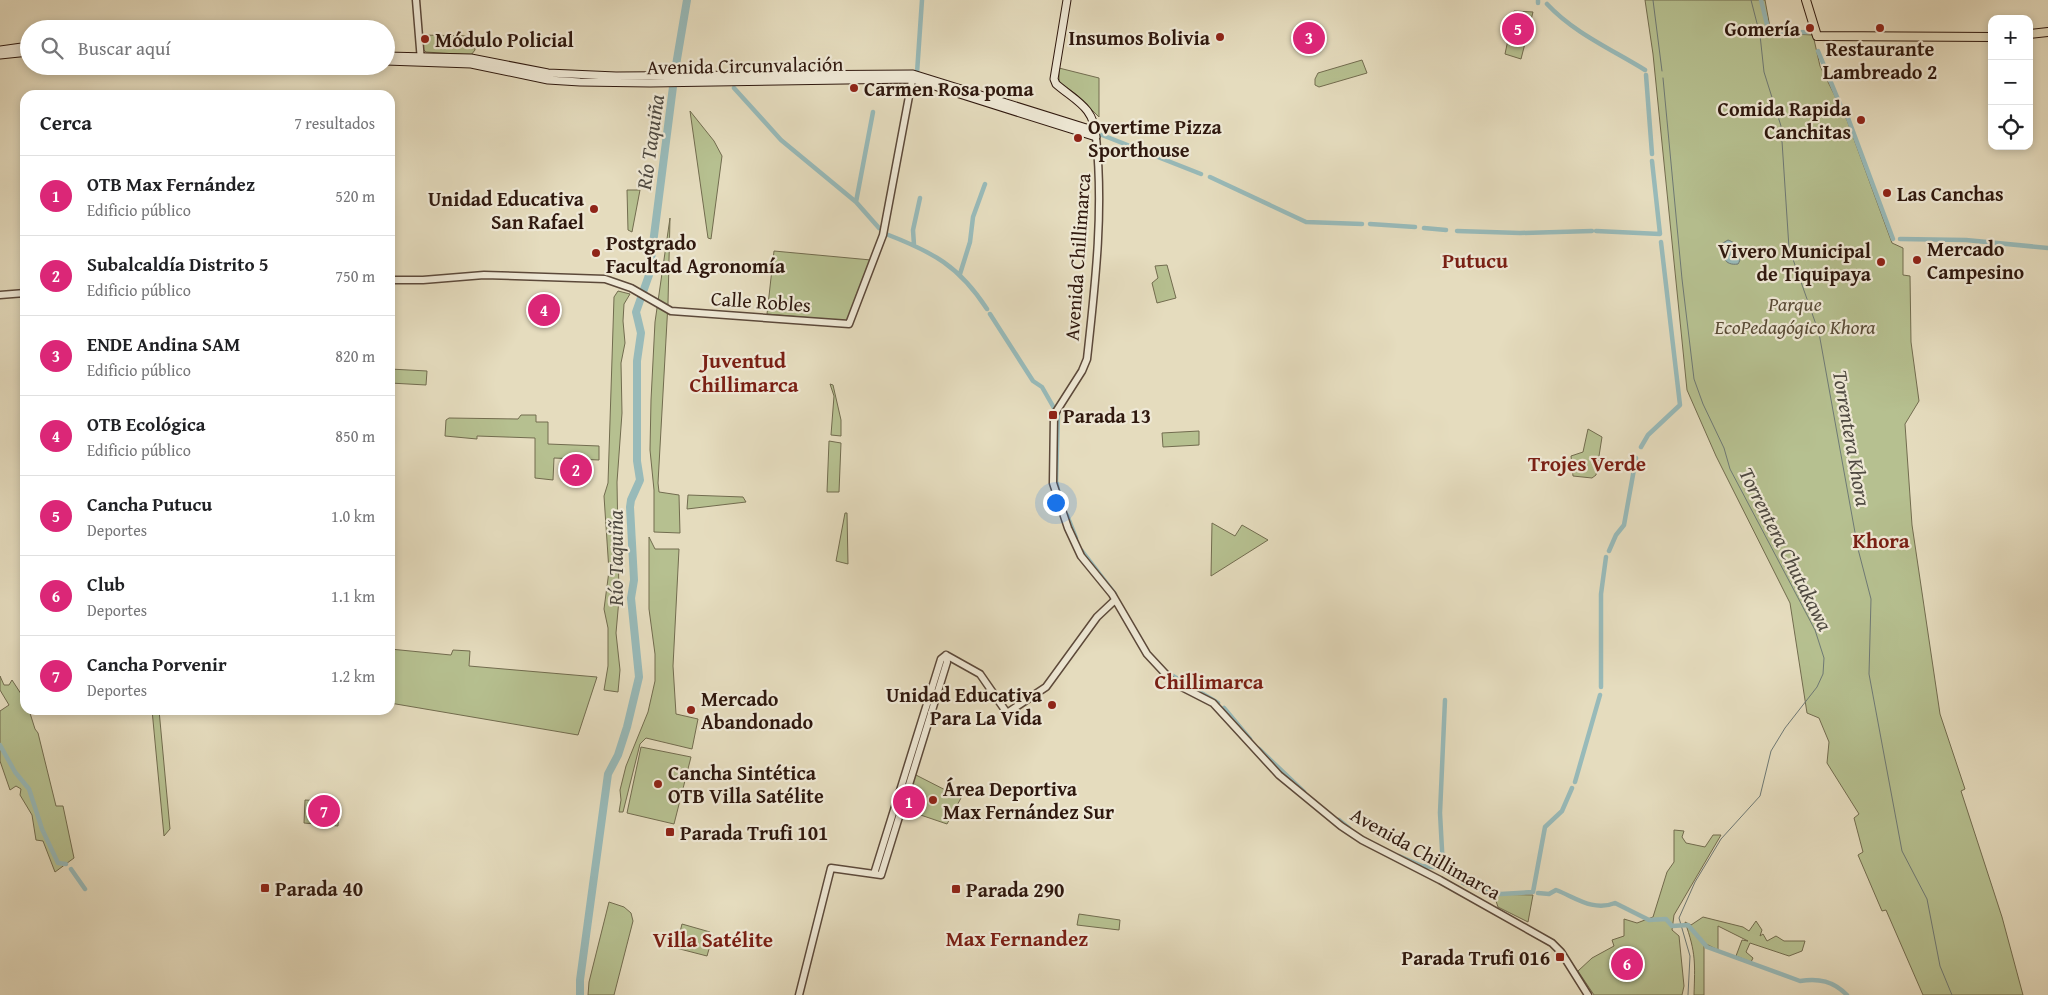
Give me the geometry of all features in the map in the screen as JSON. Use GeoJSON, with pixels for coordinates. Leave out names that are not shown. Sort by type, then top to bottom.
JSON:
{"type":"FeatureCollection","features":[{"type":"Feature","properties":{"kind":"main road","name":"Avenida Chillimarca"},"geometry":{"type":"LineString","coordinates":[[1067,0],[1054,79],[1056,84],[1090,113],[1096,134]]}},
{"type":"Feature","properties":{"kind":"main road"},"geometry":{"type":"LineString","coordinates":[[1806,0],[1817,36],[1988,37]]}},
{"type":"Feature","properties":{"kind":"main road"},"geometry":{"type":"LineString","coordinates":[[2033,34],[2048,32]]}},
{"type":"Feature","properties":{"kind":"main road"},"geometry":{"type":"LineString","coordinates":[[0,50],[20,47]]}},
{"type":"Feature","properties":{"kind":"main road"},"geometry":{"type":"LineString","coordinates":[[0,55],[20,53]]}},
{"type":"Feature","properties":{"kind":"main road","name":"Avenida Circunvalación"},"geometry":{"type":"LineString","coordinates":[[395,57],[471,64],[553,81],[913,77],[1096,134]]}},
{"type":"Feature","properties":{"kind":"main road","name":"Avenida Circunvalación"},"geometry":{"type":"LineString","coordinates":[[395,60],[421,59]]}},
{"type":"Feature","properties":{"kind":"street"},"geometry":{"type":"LineString","coordinates":[[416,0],[421,59]]}},
{"type":"Feature","properties":{"kind":"street","name":"Calle Robles"},"geometry":{"type":"LineString","coordinates":[[395,280],[423,280],[484,275],[605,279],[631,288],[671,311],[849,324],[883,235],[913,77]]}},
{"type":"Feature","properties":{"kind":"street","name":"Avenida Chillimarca"},"geometry":{"type":"LineString","coordinates":[[1096,134],[1100,175],[1097,264],[1087,359],[1082,371],[1054,414],[1053,483],[1068,528],[1081,556],[1115,600],[1147,654],[1160,669],[1178,686],[1213,703],[1279,775],[1321,811],[1362,840],[1440,880],[1552,943],[1561,952],[1588,995]]}},
{"type":"Feature","properties":{"kind":"street"},"geometry":{"type":"LineString","coordinates":[[0,295],[20,293]]}},
{"type":"Feature","properties":{"kind":"street"},"geometry":{"type":"LineString","coordinates":[[799,995],[831,868],[877,874],[941,660],[946,655],[980,674],[1007,713],[1046,687],[1097,617],[1115,600]]}},
{"type":"Feature","properties":{"kind":"green space","name":"Parque EcoPedagógico Khora"},"geometry":{"type":"Polygon","coordinates":[[[1645,0],[1765,0],[1771,33],[1813,35],[1820,66],[1847,120],[1892,243],[1903,248],[1903,275],[1910,276],[1911,342],[1919,401],[1905,424],[1912,525],[1940,714],[1965,789],[1961,791],[2002,917],[2023,995],[1923,995],[1886,910],[1882,911],[1858,855],[1863,852],[1854,818],[1859,814],[1827,763],[1829,742],[1819,718],[1807,713],[1790,603],[1716,456],[1687,390],[1653,54],[1645,0]]]}},
{"type":"Feature","properties":{"kind":"green space"},"geometry":{"type":"Polygon","coordinates":[[[1514,11],[1533,12],[1521,59],[1505,54],[1514,11]]]}},
{"type":"Feature","properties":{"kind":"green space"},"geometry":{"type":"Polygon","coordinates":[[[421,35],[474,36],[475,50],[471,55],[426,52],[423,49],[421,35]]]}},
{"type":"Feature","properties":{"kind":"green space"},"geometry":{"type":"Polygon","coordinates":[[[1362,60],[1367,73],[1319,87],[1315,85],[1318,73],[1362,60]]]}},
{"type":"Feature","properties":{"kind":"green space"},"geometry":{"type":"Polygon","coordinates":[[[1059,68],[1099,78],[1099,117],[1077,95],[1059,82],[1059,68]]]}},
{"type":"Feature","properties":{"kind":"green space"},"geometry":{"type":"Polygon","coordinates":[[[690,111],[714,141],[722,156],[711,239],[708,238],[690,111]]]}},
{"type":"Feature","properties":{"kind":"green space"},"geometry":{"type":"Polygon","coordinates":[[[627,190],[640,190],[632,232],[628,230],[627,190]]]}},
{"type":"Feature","properties":{"kind":"green space"},"geometry":{"type":"Polygon","coordinates":[[[670,218],[668,303],[658,483],[659,492],[679,495],[680,533],[654,532],[654,490],[650,450],[655,322],[670,218]]]}},
{"type":"Feature","properties":{"kind":"green space"},"geometry":{"type":"Polygon","coordinates":[[[774,251],[871,260],[848,321],[767,314],[774,251]]]}},
{"type":"Feature","properties":{"kind":"green space"},"geometry":{"type":"Polygon","coordinates":[[[1167,265],[1176,298],[1157,303],[1152,283],[1158,278],[1155,266],[1167,265]]]}},
{"type":"Feature","properties":{"kind":"green space"},"geometry":{"type":"Polygon","coordinates":[[[618,291],[630,294],[624,304],[625,343],[621,363],[622,413],[617,482],[619,599],[616,633],[620,670],[618,692],[604,690],[608,666],[608,628],[604,609],[609,571],[604,496],[608,483],[614,297],[618,291]]]}},
{"type":"Feature","properties":{"kind":"green space"},"geometry":{"type":"Polygon","coordinates":[[[395,369],[427,371],[426,385],[395,383],[395,369]]]}},
{"type":"Feature","properties":{"kind":"green space"},"geometry":{"type":"Polygon","coordinates":[[[830,384],[833,385],[841,420],[841,436],[831,435],[834,396],[830,384]]]}},
{"type":"Feature","properties":{"kind":"green space"},"geometry":{"type":"Polygon","coordinates":[[[521,415],[536,415],[536,422],[548,422],[548,444],[599,446],[599,460],[554,458],[553,480],[535,478],[535,438],[477,436],[477,439],[445,436],[446,420],[449,418],[518,419],[521,415]]]}},
{"type":"Feature","properties":{"kind":"green space"},"geometry":{"type":"Polygon","coordinates":[[[1588,429],[1602,437],[1596,475],[1592,478],[1573,476],[1571,456],[1583,452],[1588,429]]]}},
{"type":"Feature","properties":{"kind":"green space"},"geometry":{"type":"Polygon","coordinates":[[[1199,431],[1199,445],[1163,447],[1162,433],[1199,431]]]}},
{"type":"Feature","properties":{"kind":"green space"},"geometry":{"type":"Polygon","coordinates":[[[829,441],[841,443],[839,492],[827,492],[829,441]]]}},
{"type":"Feature","properties":{"kind":"green space"},"geometry":{"type":"Polygon","coordinates":[[[688,495],[743,497],[746,502],[687,509],[688,495]]]}},
{"type":"Feature","properties":{"kind":"green space"},"geometry":{"type":"Polygon","coordinates":[[[845,513],[847,513],[848,564],[836,561],[845,513]]]}},
{"type":"Feature","properties":{"kind":"green space"},"geometry":{"type":"Polygon","coordinates":[[[1212,523],[1235,536],[1242,525],[1268,540],[1211,576],[1212,523]]]}},
{"type":"Feature","properties":{"kind":"green space"},"geometry":{"type":"Polygon","coordinates":[[[649,537],[655,549],[679,549],[673,666],[676,714],[698,719],[692,749],[646,738],[640,744],[623,812],[619,812],[620,790],[626,766],[648,712],[655,681],[655,654],[649,609],[649,537]]]}},
{"type":"Feature","properties":{"kind":"green space"},"geometry":{"type":"Polygon","coordinates":[[[395,649],[451,655],[453,650],[470,651],[469,666],[597,677],[578,735],[395,704],[395,649]]]}},
{"type":"Feature","properties":{"kind":"green space"},"geometry":{"type":"Polygon","coordinates":[[[0,676],[4,685],[9,685],[12,680],[20,692],[20,715],[31,715],[38,733],[56,806],[63,806],[74,858],[55,872],[43,841],[36,840],[32,815],[20,795],[21,789],[16,786],[10,790],[0,761],[0,711],[9,705],[0,690],[0,676]]]}},
{"type":"Feature","properties":{"kind":"green space"},"geometry":{"type":"Polygon","coordinates":[[[152,715],[159,715],[170,829],[164,836],[152,715]]]}},
{"type":"Feature","properties":{"kind":"green space","name":"Cancha Sintética OTB Villa Satélite"},"geometry":{"type":"Polygon","coordinates":[[[641,747],[691,757],[674,824],[627,813],[641,747]]]}},
{"type":"Feature","properties":{"kind":"green space","name":"Área Deportiva Max Fernández Sur"},"geometry":{"type":"Polygon","coordinates":[[[914,774],[961,798],[947,824],[903,809],[914,774]]]}},
{"type":"Feature","properties":{"kind":"green space"},"geometry":{"type":"Polygon","coordinates":[[[305,800],[339,802],[338,826],[304,823],[305,800]]]}},
{"type":"Feature","properties":{"kind":"green space"},"geometry":{"type":"Polygon","coordinates":[[[1674,830],[1684,831],[1682,837],[1686,843],[1705,847],[1713,835],[1721,835],[1674,915],[1672,930],[1679,936],[1684,986],[1682,995],[1594,995],[1578,971],[1592,958],[1614,946],[1612,940],[1624,936],[1624,919],[1637,923],[1653,917],[1667,872],[1674,862],[1674,830]]]}},
{"type":"Feature","properties":{"kind":"green space"},"geometry":{"type":"Polygon","coordinates":[[[1486,894],[1533,895],[1528,922],[1498,907],[1496,901],[1486,894]]]}},
{"type":"Feature","properties":{"kind":"green space"},"geometry":{"type":"Polygon","coordinates":[[[609,902],[624,907],[631,913],[633,921],[614,995],[588,995],[589,982],[609,902]]]}},
{"type":"Feature","properties":{"kind":"green space"},"geometry":{"type":"Polygon","coordinates":[[[1079,914],[1120,920],[1119,930],[1077,925],[1079,914]]]}},
{"type":"Feature","properties":{"kind":"green space"},"geometry":{"type":"Polygon","coordinates":[[[1703,917],[1743,927],[1749,931],[1756,921],[1762,930],[1760,936],[1763,934],[1767,941],[1776,936],[1784,941],[1805,941],[1802,951],[1789,956],[1750,943],[1746,952],[1753,958],[1751,962],[1736,956],[1742,940],[1748,941],[1718,926],[1718,950],[1704,943],[1704,995],[1694,995],[1694,958],[1685,922],[1691,925],[1703,917]]]}},
{"type":"Feature","properties":{"kind":"green space"},"geometry":{"type":"Polygon","coordinates":[[[682,924],[710,932],[713,935],[707,956],[676,948],[682,924]]]}},
{"type":"Feature","properties":{"kind":"water"},"geometry":{"type":"Polygon","coordinates":[[[1728,240],[1735,244],[1739,250],[1740,261],[1738,264],[1727,262],[1723,256],[1721,244],[1728,240]]]}},
{"type":"Feature","properties":{"kind":"waterway","name":"Río Taquiña"},"geometry":{"type":"LineString","coordinates":[[580,995],[580,980],[608,774],[618,755],[627,727],[639,677],[631,598],[634,580],[630,507],[640,480],[637,461],[637,361],[641,333],[636,312],[649,275],[675,71],[687,0]]}},
{"type":"Feature","properties":{"kind":"waterway"},"geometry":{"type":"LineString","coordinates":[[917,73],[922,0]]}},
{"type":"Feature","properties":{"kind":"waterway"},"geometry":{"type":"LineString","coordinates":[[1653,0],[1662,71]]}},
{"type":"Feature","properties":{"kind":"waterway","name":"Torrentera Khora"},"geometry":{"type":"LineString","coordinates":[[1751,0],[1760,35],[1764,72],[1781,126],[1789,248],[1819,333],[1858,549],[1871,599],[1869,674],[1902,851],[1927,899],[1940,966],[1952,995]]}},
{"type":"Feature","properties":{"kind":"waterway"},"geometry":{"type":"LineString","coordinates":[[1761,0],[1769,33],[1809,32]]}},
{"type":"Feature","properties":{"kind":"waterway"},"geometry":{"type":"LineString","coordinates":[[1547,4],[1569,24],[1645,70]]}},
{"type":"Feature","properties":{"kind":"waterway"},"geometry":{"type":"LineString","coordinates":[[1818,51],[1842,109]]}},
{"type":"Feature","properties":{"kind":"waterway"},"geometry":{"type":"LineString","coordinates":[[1646,75],[1652,154]]}},
{"type":"Feature","properties":{"kind":"waterway","name":"Torrentera Chutakawa"},"geometry":{"type":"LineString","coordinates":[[1663,78],[1682,279],[1694,379],[1703,404],[1724,448],[1730,469],[1815,630],[1824,658],[1823,674],[1817,687],[1785,728],[1771,751],[1760,796],[1721,839],[1695,882],[1679,918],[1690,956],[1688,995]]}},
{"type":"Feature","properties":{"kind":"waterway"},"geometry":{"type":"LineString","coordinates":[[734,88],[781,140],[856,202],[879,228]]}},
{"type":"Feature","properties":{"kind":"waterway"},"geometry":{"type":"LineString","coordinates":[[856,202],[873,112]]}},
{"type":"Feature","properties":{"kind":"waterway"},"geometry":{"type":"LineString","coordinates":[[1848,118],[1893,239]]}},
{"type":"Feature","properties":{"kind":"waterway"},"geometry":{"type":"LineString","coordinates":[[1102,135],[1201,174]]}},
{"type":"Feature","properties":{"kind":"waterway"},"geometry":{"type":"LineString","coordinates":[[1596,231],[1660,234],[1652,161]]}},
{"type":"Feature","properties":{"kind":"waterway"},"geometry":{"type":"LineString","coordinates":[[1210,177],[1306,222],[1362,224]]}},
{"type":"Feature","properties":{"kind":"waterway"},"geometry":{"type":"LineString","coordinates":[[960,274],[970,242],[973,217],[985,184]]}},
{"type":"Feature","properties":{"kind":"waterway"},"geometry":{"type":"LineString","coordinates":[[914,245],[913,230],[920,198]]}},
{"type":"Feature","properties":{"kind":"waterway"},"geometry":{"type":"LineString","coordinates":[[1370,224],[1415,227]]}},
{"type":"Feature","properties":{"kind":"waterway"},"geometry":{"type":"LineString","coordinates":[[1424,228],[1446,230]]}},
{"type":"Feature","properties":{"kind":"waterway"},"geometry":{"type":"LineString","coordinates":[[1457,231],[1520,233],[1592,231]]}},
{"type":"Feature","properties":{"kind":"waterway"},"geometry":{"type":"LineString","coordinates":[[886,234],[918,247],[944,262],[977,294],[987,309]]}},
{"type":"Feature","properties":{"kind":"waterway"},"geometry":{"type":"LineString","coordinates":[[1900,239],[1966,240],[2048,248]]}},
{"type":"Feature","properties":{"kind":"waterway"},"geometry":{"type":"LineString","coordinates":[[1641,447],[1648,435],[1680,405],[1661,242]]}},
{"type":"Feature","properties":{"kind":"waterway"},"geometry":{"type":"LineString","coordinates":[[990,314],[1033,381],[1042,387],[1054,408]]}},
{"type":"Feature","properties":{"kind":"waterway"},"geometry":{"type":"LineString","coordinates":[[1058,414],[1056,481],[1059,494]]}},
{"type":"Feature","properties":{"kind":"waterway"},"geometry":{"type":"LineString","coordinates":[[1609,551],[1616,535],[1624,525],[1636,458]]}},
{"type":"Feature","properties":{"kind":"waterway"},"geometry":{"type":"LineString","coordinates":[[1067,515],[1076,538]]}},
{"type":"Feature","properties":{"kind":"waterway"},"geometry":{"type":"LineString","coordinates":[[1082,551],[1115,594]]}},
{"type":"Feature","properties":{"kind":"waterway"},"geometry":{"type":"LineString","coordinates":[[1601,687],[1601,594],[1606,557]]}},
{"type":"Feature","properties":{"kind":"waterway"},"geometry":{"type":"LineString","coordinates":[[1168,673],[1218,703]]}},
{"type":"Feature","properties":{"kind":"waterway"},"geometry":{"type":"LineString","coordinates":[[1575,782],[1600,695]]}},
{"type":"Feature","properties":{"kind":"waterway"},"geometry":{"type":"LineString","coordinates":[[1443,868],[1440,813],[1445,700]]}},
{"type":"Feature","properties":{"kind":"waterway"},"geometry":{"type":"LineString","coordinates":[[1224,708],[1250,739]]}},
{"type":"Feature","properties":{"kind":"waterway"},"geometry":{"type":"LineString","coordinates":[[0,745],[15,772],[29,789],[42,829],[58,863],[66,864]]}},
{"type":"Feature","properties":{"kind":"waterway"},"geometry":{"type":"LineString","coordinates":[[1259,749],[1304,792]]}},
{"type":"Feature","properties":{"kind":"waterway"},"geometry":{"type":"LineString","coordinates":[[1463,883],[1483,891],[1501,894],[1533,892],[1545,827],[1562,811],[1572,788]]}},
{"type":"Feature","properties":{"kind":"waterway"},"geometry":{"type":"LineString","coordinates":[[1339,820],[1349,828]]}},
{"type":"Feature","properties":{"kind":"waterway"},"geometry":{"type":"LineString","coordinates":[[1399,856],[1422,866],[1443,868],[1456,876]]}},
{"type":"Feature","properties":{"kind":"waterway"},"geometry":{"type":"LineString","coordinates":[[71,869],[85,889]]}},
{"type":"Feature","properties":{"kind":"waterway"},"geometry":{"type":"LineString","coordinates":[[1538,893],[1549,894],[1556,890],[1592,905],[1599,906],[1615,903],[1649,920],[1666,919],[1672,926],[1688,925],[1707,947],[1800,981],[1820,980],[1836,986],[1847,995]]}},
{"type":"Feature","properties":{"kind":"place","name":"Gomería"},"geometry":{"type":"Point","coordinates":[1810,28]}},
{"type":"Feature","properties":{"kind":"place","name":"Restaurante Lambreado 2"},"geometry":{"type":"Point","coordinates":[1880,28]}},
{"type":"Feature","properties":{"kind":"place","name":"Cancha Putucu"},"geometry":{"type":"Point","coordinates":[1518,29]}},
{"type":"Feature","properties":{"kind":"place","name":"Insumos Bolivia"},"geometry":{"type":"Point","coordinates":[1220,37]}},
{"type":"Feature","properties":{"kind":"place","name":"ENDE Andina SAM"},"geometry":{"type":"Point","coordinates":[1309,38]}},
{"type":"Feature","properties":{"kind":"place","name":"Módulo Policial"},"geometry":{"type":"Point","coordinates":[425,39]}},
{"type":"Feature","properties":{"kind":"place","name":"Carmen Rosa poma"},"geometry":{"type":"Point","coordinates":[854,88]}},
{"type":"Feature","properties":{"kind":"place","name":"Comida Rapida Canchitas"},"geometry":{"type":"Point","coordinates":[1861,120]}},
{"type":"Feature","properties":{"kind":"place","name":"Overtime Pizza Sporthouse"},"geometry":{"type":"Point","coordinates":[1078,138]}},
{"type":"Feature","properties":{"kind":"place","name":"Las Canchas"},"geometry":{"type":"Point","coordinates":[1887,193]}},
{"type":"Feature","properties":{"kind":"place","name":"Unidad Educativa San Rafael"},"geometry":{"type":"Point","coordinates":[594,209]}},
{"type":"Feature","properties":{"kind":"place","name":"Postgrado Facultad Agronomía"},"geometry":{"type":"Point","coordinates":[596,253]}},
{"type":"Feature","properties":{"kind":"place","name":"Mercado Campesino"},"geometry":{"type":"Point","coordinates":[1917,260]}},
{"type":"Feature","properties":{"kind":"place","name":"Vivero Municipal de Tiquipaya"},"geometry":{"type":"Point","coordinates":[1881,262]}},
{"type":"Feature","properties":{"kind":"place","name":"OTB Ecológica"},"geometry":{"type":"Point","coordinates":[544,310]}},
{"type":"Feature","properties":{"kind":"place","name":"Parada 13"},"geometry":{"type":"Point","coordinates":[1053,415]}},
{"type":"Feature","properties":{"kind":"place","name":"Subalcaldía Distrito 5"},"geometry":{"type":"Point","coordinates":[576,470]}},
{"type":"Feature","properties":{"kind":"place","name":"Unidad Educativa Para La Vida"},"geometry":{"type":"Point","coordinates":[1052,705]}},
{"type":"Feature","properties":{"kind":"place","name":"Mercado Abandonado"},"geometry":{"type":"Point","coordinates":[691,710]}},
{"type":"Feature","properties":{"kind":"place","name":"Cancha Sintética OTB Villa Satélite"},"geometry":{"type":"Point","coordinates":[658,784]}},
{"type":"Feature","properties":{"kind":"place","name":"Área Deportiva Max Fernández Sur"},"geometry":{"type":"Point","coordinates":[933,800]}},
{"type":"Feature","properties":{"kind":"place","name":"OTB Max Fernández"},"geometry":{"type":"Point","coordinates":[909,802]}},
{"type":"Feature","properties":{"kind":"place","name":"Cancha Porvenir"},"geometry":{"type":"Point","coordinates":[324,811]}},
{"type":"Feature","properties":{"kind":"place","name":"Parada Trufi 101"},"geometry":{"type":"Point","coordinates":[670,832]}},
{"type":"Feature","properties":{"kind":"place","name":"Parada 40"},"geometry":{"type":"Point","coordinates":[265,888]}},
{"type":"Feature","properties":{"kind":"place","name":"Parada 290"},"geometry":{"type":"Point","coordinates":[956,889]}},
{"type":"Feature","properties":{"kind":"place","name":"Parada Trufi 016"},"geometry":{"type":"Point","coordinates":[1560,957]}},
{"type":"Feature","properties":{"kind":"place","name":"Club"},"geometry":{"type":"Point","coordinates":[1627,964]}},
{"type":"Feature","properties":{"kind":"district","name":"Putucu"},"geometry":{"type":"Point","coordinates":[1475,260]}},
{"type":"Feature","properties":{"kind":"district","name":"Juventud Chillimarca"},"geometry":{"type":"Point","coordinates":[744,372]}},
{"type":"Feature","properties":{"kind":"district","name":"Trojes Verde"},"geometry":{"type":"Point","coordinates":[1587,463]}},
{"type":"Feature","properties":{"kind":"district","name":"Khora"},"geometry":{"type":"Point","coordinates":[1881,540]}},
{"type":"Feature","properties":{"kind":"district","name":"Chillimarca"},"geometry":{"type":"Point","coordinates":[1209,681]}},
{"type":"Feature","properties":{"kind":"district","name":"Max Fernandez"},"geometry":{"type":"Point","coordinates":[1017,938]}},
{"type":"Feature","properties":{"kind":"district","name":"Villa Satélite"},"geometry":{"type":"Point","coordinates":[713,939]}}]}
